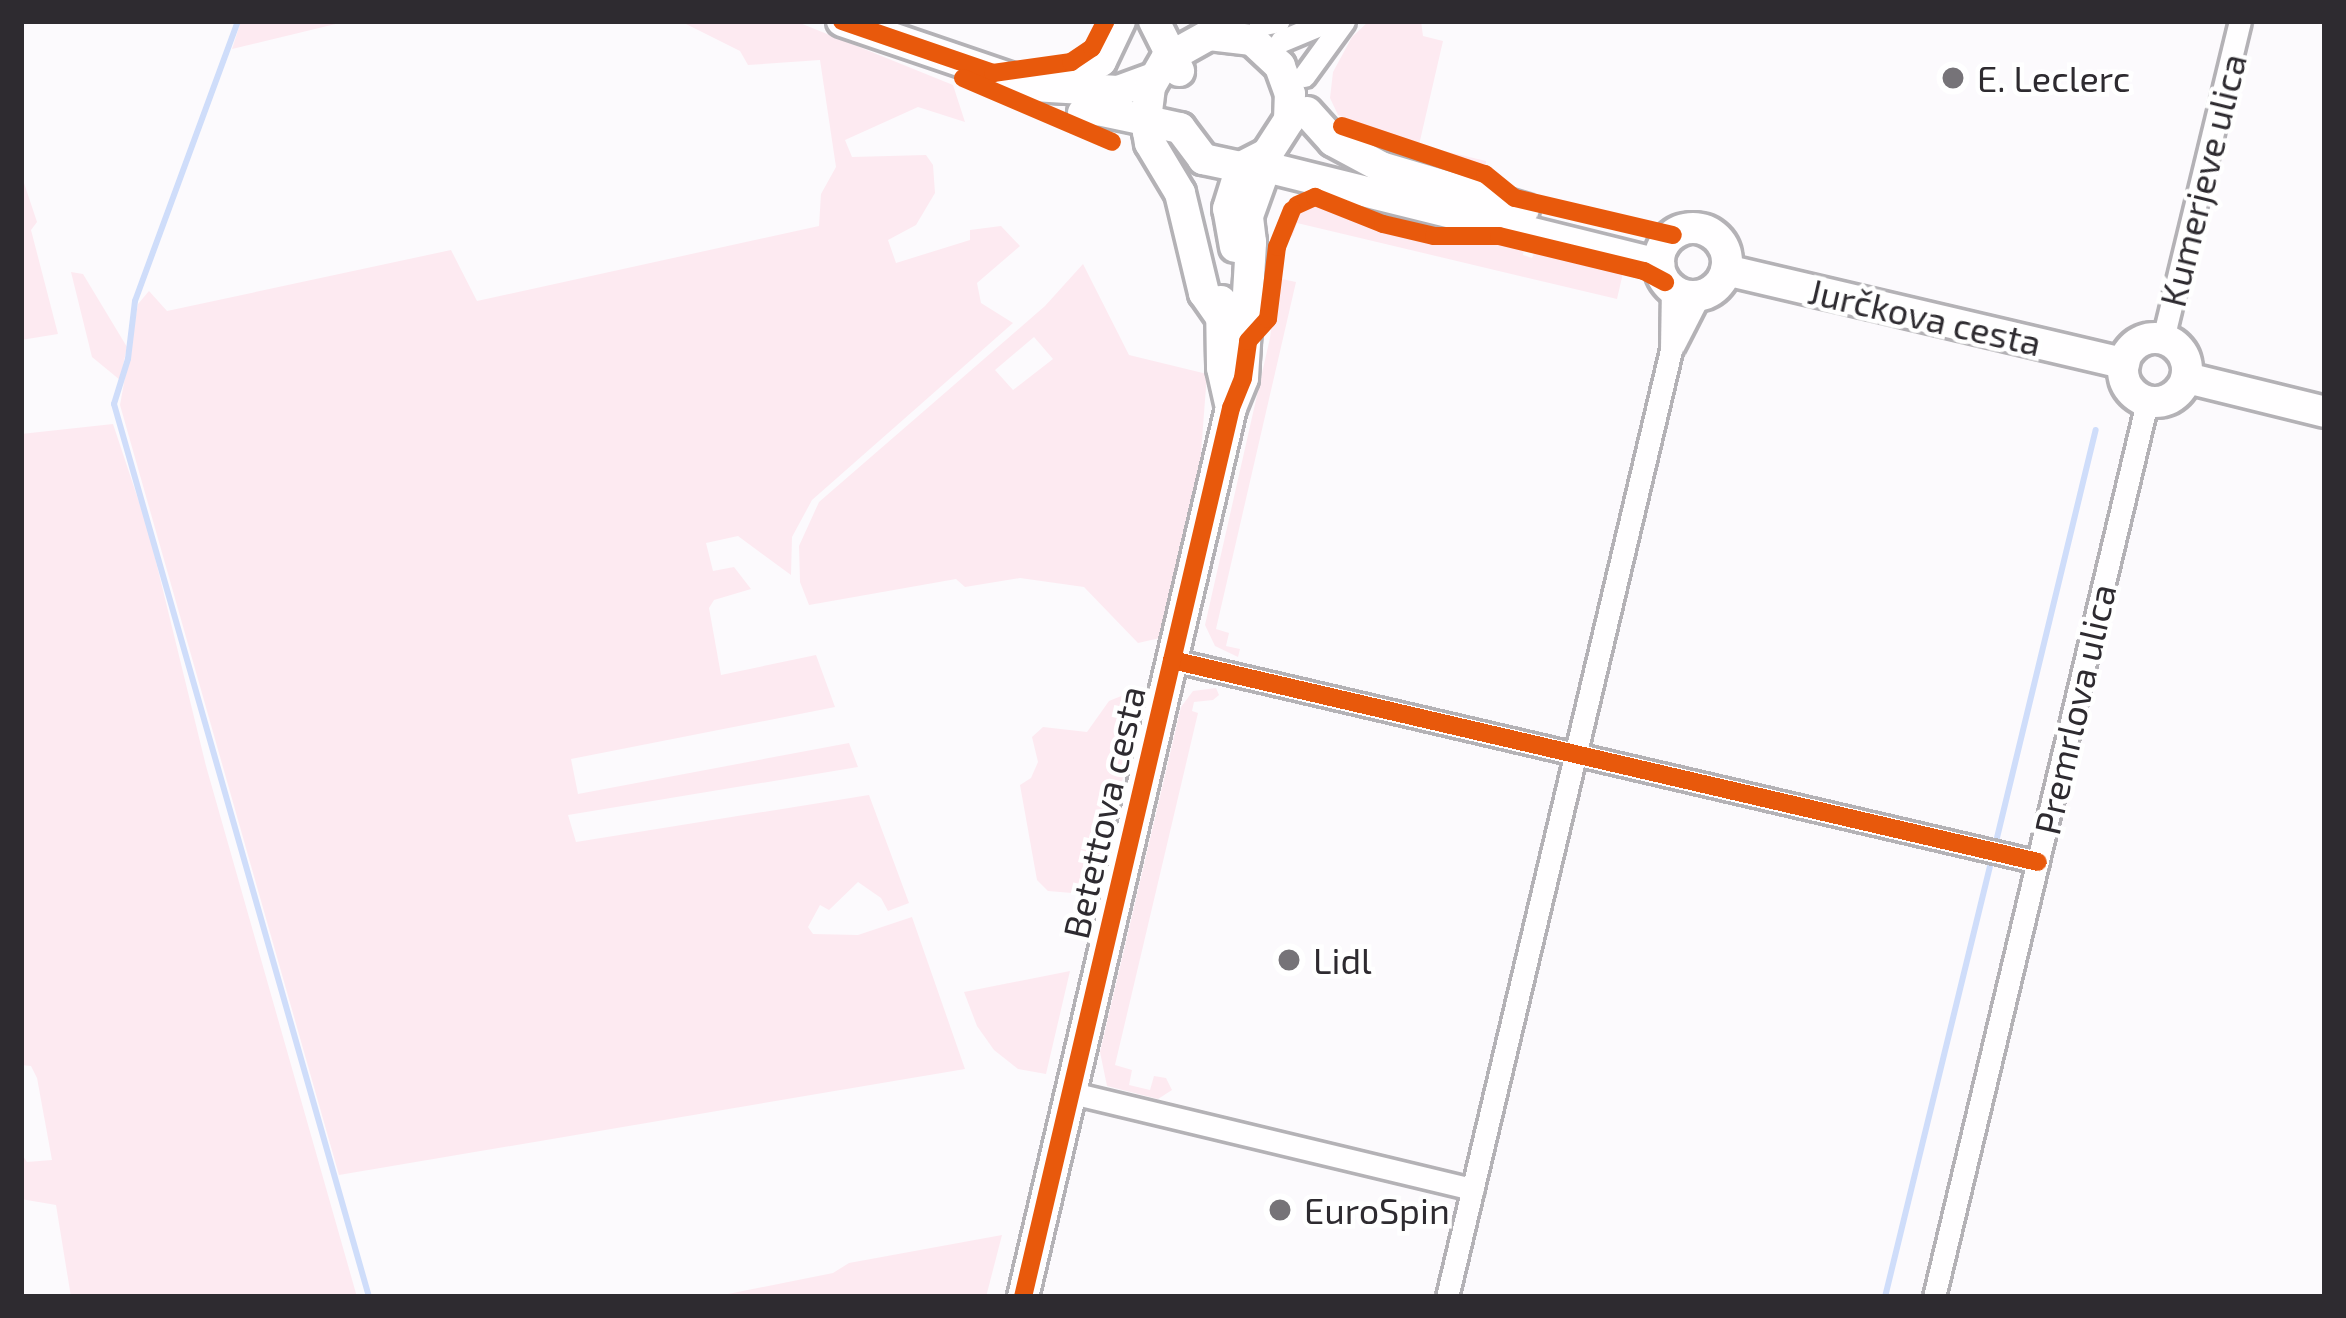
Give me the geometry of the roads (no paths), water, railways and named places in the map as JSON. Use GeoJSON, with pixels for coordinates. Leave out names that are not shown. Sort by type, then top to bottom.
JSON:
{"type":"FeatureCollection","features":[{"type":"Feature","properties":{"kind":"street"},"geometry":{"type":"LineString","coordinates":[[842,21],[1047,85],[1118,91],[1210,51],[1242,53],[1266,31]]}},
{"type":"Feature","properties":{"kind":"street"},"geometry":{"type":"LineString","coordinates":[[1047,85],[1101,61],[1120,21]]}},
{"type":"Feature","properties":{"kind":"street"},"geometry":{"type":"LineString","coordinates":[[1136,21],[1166,67]]}},
{"type":"Feature","properties":{"kind":"street"},"geometry":{"type":"LineString","coordinates":[[1153,130],[1167,91],[1154,21]]}},
{"type":"Feature","properties":{"kind":"street"},"geometry":{"type":"LineString","coordinates":[[1166,67],[1197,28],[1241,36],[1328,21]]}},
{"type":"Feature","properties":{"kind":"street"},"geometry":{"type":"LineString","coordinates":[[1196,174],[1253,174],[1298,123],[1304,76],[1344,21]]}},
{"type":"Feature","properties":{"kind":"street","name":"Kumerjeve ulica"},"geometry":{"type":"LineString","coordinates":[[2164,339],[2240,21]]}},
{"type":"Feature","properties":{"kind":"street"},"geometry":{"type":"LineString","coordinates":[[1266,31],[1304,76]]}},
{"type":"Feature","properties":{"kind":"street"},"geometry":{"type":"LineString","coordinates":[[1266,31],[1298,123],[1340,162],[1381,167],[1673,273],[1716,287],[1726,270],[1720,243],[1706,231],[1678,232],[1673,273],[1671,350],[1447,1297]]}},
{"type":"Feature","properties":{"kind":"street"},"geometry":{"type":"LineString","coordinates":[[1047,85],[1051,103],[1083,113],[1098,110],[1153,130],[1180,128],[1195,152],[1211,164],[1673,273]]}},
{"type":"Feature","properties":{"kind":"street","name":"Betettova cesta"},"geometry":{"type":"LineString","coordinates":[[1153,130],[1196,174],[1214,241],[1222,368],[1231,408]]}},
{"type":"Feature","properties":{"kind":"street","name":"Betettova cesta"},"geometry":{"type":"LineString","coordinates":[[1153,130],[1180,193],[1204,292],[1222,319]]}},
{"type":"Feature","properties":{"kind":"street","name":"Betettova cesta"},"geometry":{"type":"LineString","coordinates":[[1023,1297],[1247,356],[1246,270],[1253,174]]}},
{"type":"Feature","properties":{"kind":"street","name":"Jurčkova cesta"},"geometry":{"type":"LineString","coordinates":[[1726,270],[2124,363]]}},
{"type":"Feature","properties":{"kind":"street"},"geometry":{"type":"LineString","coordinates":[[2164,339],[2183,354],[2187,378],[2172,398],[2147,402],[2128,387],[2124,363],[2139,343],[2164,339]]}},
{"type":"Feature","properties":{"kind":"street"},"geometry":{"type":"LineString","coordinates":[[2187,378],[2325,412]]}},
{"type":"Feature","properties":{"kind":"street","name":"Premrlova ulica"},"geometry":{"type":"LineString","coordinates":[[1934,1297],[2147,402]]}},
{"type":"Feature","properties":{"kind":"street"},"geometry":{"type":"LineString","coordinates":[[1172,660],[2038,862]]}},
{"type":"Feature","properties":{"kind":"street"},"geometry":{"type":"LineString","coordinates":[[1072,1093],[1473,1189]]}},
{"type":"Feature","properties":{"kind":"waterway"},"geometry":{"type":"LineString","coordinates":[[238,21],[135,301],[128,359],[114,404],[369,1297]]}},
{"type":"Feature","properties":{"kind":"waterway"},"geometry":{"type":"LineString","coordinates":[[1995,846],[2096,430]]}},
{"type":"Feature","properties":{"kind":"waterway"},"geometry":{"type":"LineString","coordinates":[[1885,1297],[1992,859]]}},
{"type":"Feature","properties":{"kind":"place","name":"E. Leclerc"},"geometry":{"type":"Point","coordinates":[1953,78]}},
{"type":"Feature","properties":{"kind":"place","name":"Lidl"},"geometry":{"type":"Point","coordinates":[1289,960]}},
{"type":"Feature","properties":{"kind":"place","name":"EuroSpin"},"geometry":{"type":"Point","coordinates":[1280,1210]}}]}
